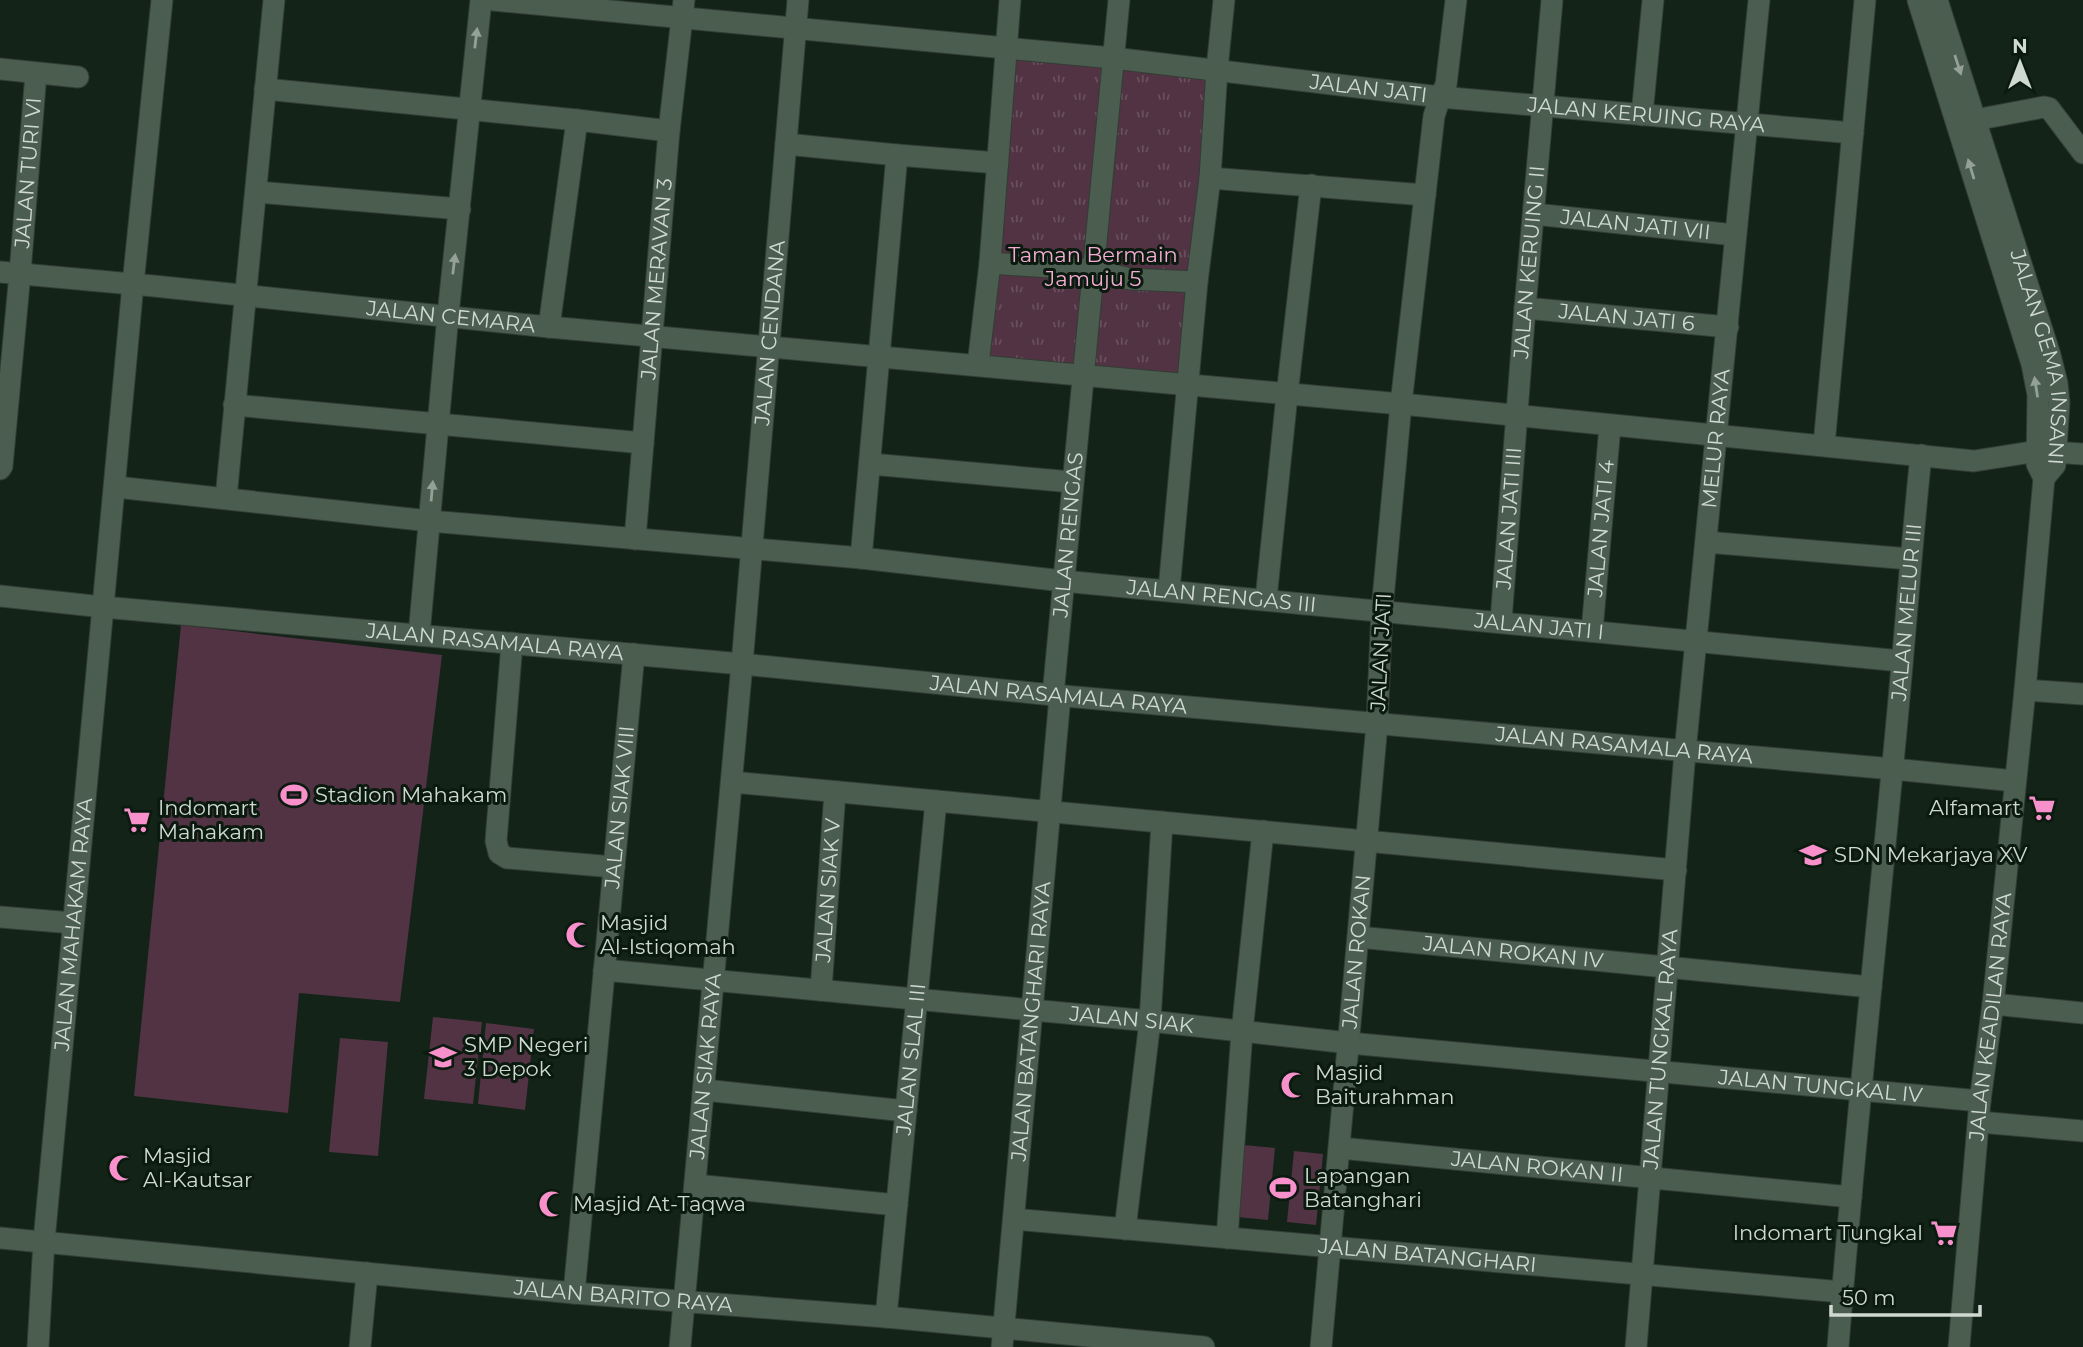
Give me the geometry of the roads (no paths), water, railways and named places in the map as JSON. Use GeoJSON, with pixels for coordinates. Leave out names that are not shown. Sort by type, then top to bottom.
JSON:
{"type":"FeatureCollection","features":[{"type":"Feature","properties":{"kind":"street","name":"JALAN MAHAKAM RAYA"},"geometry":{"type":"LineString","coordinates":[[38,1347],[44,1241],[73,923],[162,0]]}},
{"type":"Feature","properties":{"kind":"street"},"geometry":{"type":"LineString","coordinates":[[226,498],[274,0]]}},
{"type":"Feature","properties":{"kind":"street"},"geometry":{"type":"LineString","coordinates":[[419,635],[468,109],[481,0]]}},
{"type":"Feature","properties":{"kind":"street","name":"JALAN JATI"},"geometry":{"type":"LineString","coordinates":[[493,0],[683,9],[795,29],[1113,58],[1440,97],[1434,116],[1401,404],[1382,610],[1377,724]]}},
{"type":"Feature","properties":{"kind":"street","name":"JALAN CENDANA"},"geometry":{"type":"LineString","coordinates":[[742,664],[798,0]]}},
{"type":"Feature","properties":{"kind":"street"},"geometry":{"type":"LineString","coordinates":[[978,365],[990,263],[1010,0]]}},
{"type":"Feature","properties":{"kind":"street","name":"JALAN RENGAS"},"geometry":{"type":"LineString","coordinates":[[1056,696],[1063,581],[1119,0]]}},
{"type":"Feature","properties":{"kind":"street"},"geometry":{"type":"LineString","coordinates":[[1169,590],[1197,282],[1210,178],[1224,0]]}},
{"type":"Feature","properties":{"kind":"street"},"geometry":{"type":"LineString","coordinates":[[1440,97],[1446,85],[1456,0]]}},
{"type":"Feature","properties":{"kind":"street","name":"JALAN KERUING II"},"geometry":{"type":"LineString","coordinates":[[1516,416],[1552,0]]}},
{"type":"Feature","properties":{"kind":"street"},"geometry":{"type":"LineString","coordinates":[[1642,115],[1653,0]]}},
{"type":"Feature","properties":{"kind":"street","name":"MELUR RAYA"},"geometry":{"type":"LineString","coordinates":[[1685,752],[1759,0]]}},
{"type":"Feature","properties":{"kind":"street"},"geometry":{"type":"LineString","coordinates":[[1825,444],[1865,0]]}},
{"type":"Feature","properties":{"kind":"street","name":"JALAN GEMA INSANI"},"geometry":{"type":"LineString","coordinates":[[1918,0],[2032,364],[2047,452]]}},
{"type":"Feature","properties":{"kind":"street","name":"JALAN GEMA INSANI"},"geometry":{"type":"LineString","coordinates":[[1937,0],[2057,383],[2059,403],[2047,452],[2037,464],[2044,478]]}},
{"type":"Feature","properties":{"kind":"street","name":"JALAN MERAVAN 3"},"geometry":{"type":"LineString","coordinates":[[635,539],[669,131],[683,9]]}},
{"type":"Feature","properties":{"kind":"street"},"geometry":{"type":"LineString","coordinates":[[0,69],[78,77]]}},
{"type":"Feature","properties":{"kind":"street","name":"JALAN TURI VI"},"geometry":{"type":"LineString","coordinates":[[0,469],[10,273],[36,73]]}},
{"type":"Feature","properties":{"kind":"street"},"geometry":{"type":"LineString","coordinates":[[265,89],[669,131]]}},
{"type":"Feature","properties":{"kind":"street","name":"JALAN KERUING RAYA"},"geometry":{"type":"LineString","coordinates":[[1440,97],[1853,133]]}},
{"type":"Feature","properties":{"kind":"street"},"geometry":{"type":"LineString","coordinates":[[1975,120],[2049,108],[2083,153]]}},
{"type":"Feature","properties":{"kind":"street"},"geometry":{"type":"LineString","coordinates":[[549,327],[577,120]]}},
{"type":"Feature","properties":{"kind":"street"},"geometry":{"type":"LineString","coordinates":[[786,144],[998,163]]}},
{"type":"Feature","properties":{"kind":"street"},"geometry":{"type":"LineString","coordinates":[[861,558],[897,155]]}},
{"type":"Feature","properties":{"kind":"street"},"geometry":{"type":"LineString","coordinates":[[1210,178],[1425,195]]}},
{"type":"Feature","properties":{"kind":"street"},"geometry":{"type":"LineString","coordinates":[[1266,599],[1311,185]]}},
{"type":"Feature","properties":{"kind":"street"},"geometry":{"type":"LineString","coordinates":[[257,192],[460,209]]}},
{"type":"Feature","properties":{"kind":"street","name":"JALAN JATI VII"},"geometry":{"type":"LineString","coordinates":[[1534,214],[1735,236]]}},
{"type":"Feature","properties":{"kind":"street"},"geometry":{"type":"LineString","coordinates":[[990,263],[1093,270],[1130,279],[1197,282]]}},
{"type":"Feature","properties":{"kind":"street","name":"JALAN CEMARA"},"geometry":{"type":"LineString","coordinates":[[10,273],[549,327],[1825,444],[1974,461],[2047,452],[2083,454]]}},
{"type":"Feature","properties":{"kind":"street","name":"JALAN JATI 6"},"geometry":{"type":"LineString","coordinates":[[1525,308],[1728,327]]}},
{"type":"Feature","properties":{"kind":"street"},"geometry":{"type":"LineString","coordinates":[[234,405],[643,443]]}},
{"type":"Feature","properties":{"kind":"street","name":"JALAN JATI III"},"geometry":{"type":"LineString","coordinates":[[1501,621],[1516,416]]}},
{"type":"Feature","properties":{"kind":"street","name":"JALAN JATI 4"},"geometry":{"type":"LineString","coordinates":[[1592,631],[1610,426]]}},
{"type":"Feature","properties":{"kind":"street","name":"JALAN MELUR III"},"geometry":{"type":"LineString","coordinates":[[1838,1347],[1921,455]]}},
{"type":"Feature","properties":{"kind":"street"},"geometry":{"type":"LineString","coordinates":[[871,464],[1072,482]]}},
{"type":"Feature","properties":{"kind":"street","name":"JALAN KEADILAN RAYA"},"geometry":{"type":"LineString","coordinates":[[1959,1347],[2044,478]]}},
{"type":"Feature","properties":{"kind":"street","name":"JALAN RENGAS III"},"geometry":{"type":"LineString","coordinates":[[116,487],[430,521],[861,558],[1063,581],[1382,610]]}},
{"type":"Feature","properties":{"kind":"street"},"geometry":{"type":"LineString","coordinates":[[1706,542],[1910,559]]}},
{"type":"Feature","properties":{"kind":"street","name":"JALAN RASAMALA RAYA"},"geometry":{"type":"LineString","coordinates":[[0,596],[742,664],[1056,696],[2015,781]]}},
{"type":"Feature","properties":{"kind":"street","name":"JALAN JATI I"},"geometry":{"type":"LineString","coordinates":[[1382,610],[1901,661]]}},
{"type":"Feature","properties":{"kind":"street"},"geometry":{"type":"LineString","coordinates":[[512,643],[496,841],[499,853],[507,858],[614,867]]}},
{"type":"Feature","properties":{"kind":"street","name":"JALAN SIAK VIII"},"geometry":{"type":"LineString","coordinates":[[574,1293],[634,654]]}},
{"type":"Feature","properties":{"kind":"street","name":"JALAN SIAK RAYA"},"geometry":{"type":"LineString","coordinates":[[680,1347],[742,664]]}},
{"type":"Feature","properties":{"kind":"street"},"geometry":{"type":"LineString","coordinates":[[2025,690],[2083,694]]}},
{"type":"Feature","properties":{"kind":"street","name":"JALAN BATANGHARI RAYA"},"geometry":{"type":"LineString","coordinates":[[1002,1338],[1049,811],[1056,696]]}},
{"type":"Feature","properties":{"kind":"street","name":"JALAN ROKAN"},"geometry":{"type":"LineString","coordinates":[[1321,1347],[1377,724]]}},
{"type":"Feature","properties":{"kind":"street","name":"JALAN TUNGKAL RAYA"},"geometry":{"type":"LineString","coordinates":[[1636,1347],[1685,752]]}},
{"type":"Feature","properties":{"kind":"street"},"geometry":{"type":"LineString","coordinates":[[732,782],[1676,870]]}},
{"type":"Feature","properties":{"kind":"street","name":"JALAN SIAK V"},"geometry":{"type":"LineString","coordinates":[[821,990],[835,792]]}},
{"type":"Feature","properties":{"kind":"street","name":"JALAN SLAL III"},"geometry":{"type":"LineString","coordinates":[[886,1317],[936,801]]}},
{"type":"Feature","properties":{"kind":"street"},"geometry":{"type":"LineString","coordinates":[[1125,1229],[1150,1021],[1162,822]]}},
{"type":"Feature","properties":{"kind":"street"},"geometry":{"type":"LineString","coordinates":[[1227,1238],[1242,1032],[1263,831]]}},
{"type":"Feature","properties":{"kind":"street"},"geometry":{"type":"LineString","coordinates":[[0,916],[73,923]]}},
{"type":"Feature","properties":{"kind":"street","name":"JALAN ROKAN IV"},"geometry":{"type":"LineString","coordinates":[[1358,936],[1871,987]]}},
{"type":"Feature","properties":{"kind":"street","name":"JALAN SIAK"},"geometry":{"type":"LineString","coordinates":[[604,970],[1659,1070]]}},
{"type":"Feature","properties":{"kind":"street"},"geometry":{"type":"LineString","coordinates":[[1993,1004],[2083,1013]]}},
{"type":"Feature","properties":{"kind":"street","name":"JALAN TUNGKAL IV"},"geometry":{"type":"LineString","coordinates":[[1659,1070],[1861,1091],[2083,1130]]}},
{"type":"Feature","properties":{"kind":"street"},"geometry":{"type":"LineString","coordinates":[[704,1090],[906,1111]]}},
{"type":"Feature","properties":{"kind":"street","name":"JALAN ROKAN II"},"geometry":{"type":"LineString","coordinates":[[1340,1148],[1850,1197]]}},
{"type":"Feature","properties":{"kind":"street"},"geometry":{"type":"LineString","coordinates":[[695,1185],[897,1205]]}},
{"type":"Feature","properties":{"kind":"street","name":"JALAN BATANGHARI"},"geometry":{"type":"LineString","coordinates":[[1013,1219],[1842,1292]]}},
{"type":"Feature","properties":{"kind":"street","name":"JALAN BARITO RAYA"},"geometry":{"type":"LineString","coordinates":[[0,1238],[574,1293],[886,1317],[1002,1338],[1204,1347]]}},
{"type":"Feature","properties":{"kind":"street"},"geometry":{"type":"LineString","coordinates":[[359,1347],[367,1273]]}},
{"type":"Feature","properties":{"kind":"place","name":"Stadion Mahakam"},"geometry":{"type":"Point","coordinates":[294,795]}},
{"type":"Feature","properties":{"kind":"place","name":"Alfamart"},"geometry":{"type":"Point","coordinates":[2042,808]}},
{"type":"Feature","properties":{"kind":"place","name":"Indomart Mahakam"},"geometry":{"type":"Point","coordinates":[137,820]}},
{"type":"Feature","properties":{"kind":"place","name":"SDN Mekarjaya XV"},"geometry":{"type":"Point","coordinates":[1813,855]}},
{"type":"Feature","properties":{"kind":"place","name":"Masjid Al-Istiqomah"},"geometry":{"type":"Point","coordinates":[579,935]}},
{"type":"Feature","properties":{"kind":"place","name":"SMP Negeri 3 Depok"},"geometry":{"type":"Point","coordinates":[443,1057]}},
{"type":"Feature","properties":{"kind":"place","name":"Masjid Baiturahman"},"geometry":{"type":"Point","coordinates":[1294,1085]}},
{"type":"Feature","properties":{"kind":"place","name":"Masjid Al-Kautsar"},"geometry":{"type":"Point","coordinates":[122,1168]}},
{"type":"Feature","properties":{"kind":"place","name":"Lapangan Batanghari"},"geometry":{"type":"Point","coordinates":[1283,1188]}},
{"type":"Feature","properties":{"kind":"place","name":"Masjid At-Taqwa"},"geometry":{"type":"Point","coordinates":[552,1204]}},
{"type":"Feature","properties":{"kind":"place","name":"Indomart Tungkal"},"geometry":{"type":"Point","coordinates":[1944,1233]}},
{"type":"Feature","properties":{"kind":"park label","name":"Taman Bermain Jamuju 5"},"geometry":{"type":"Point","coordinates":[1093,267]}}]}
